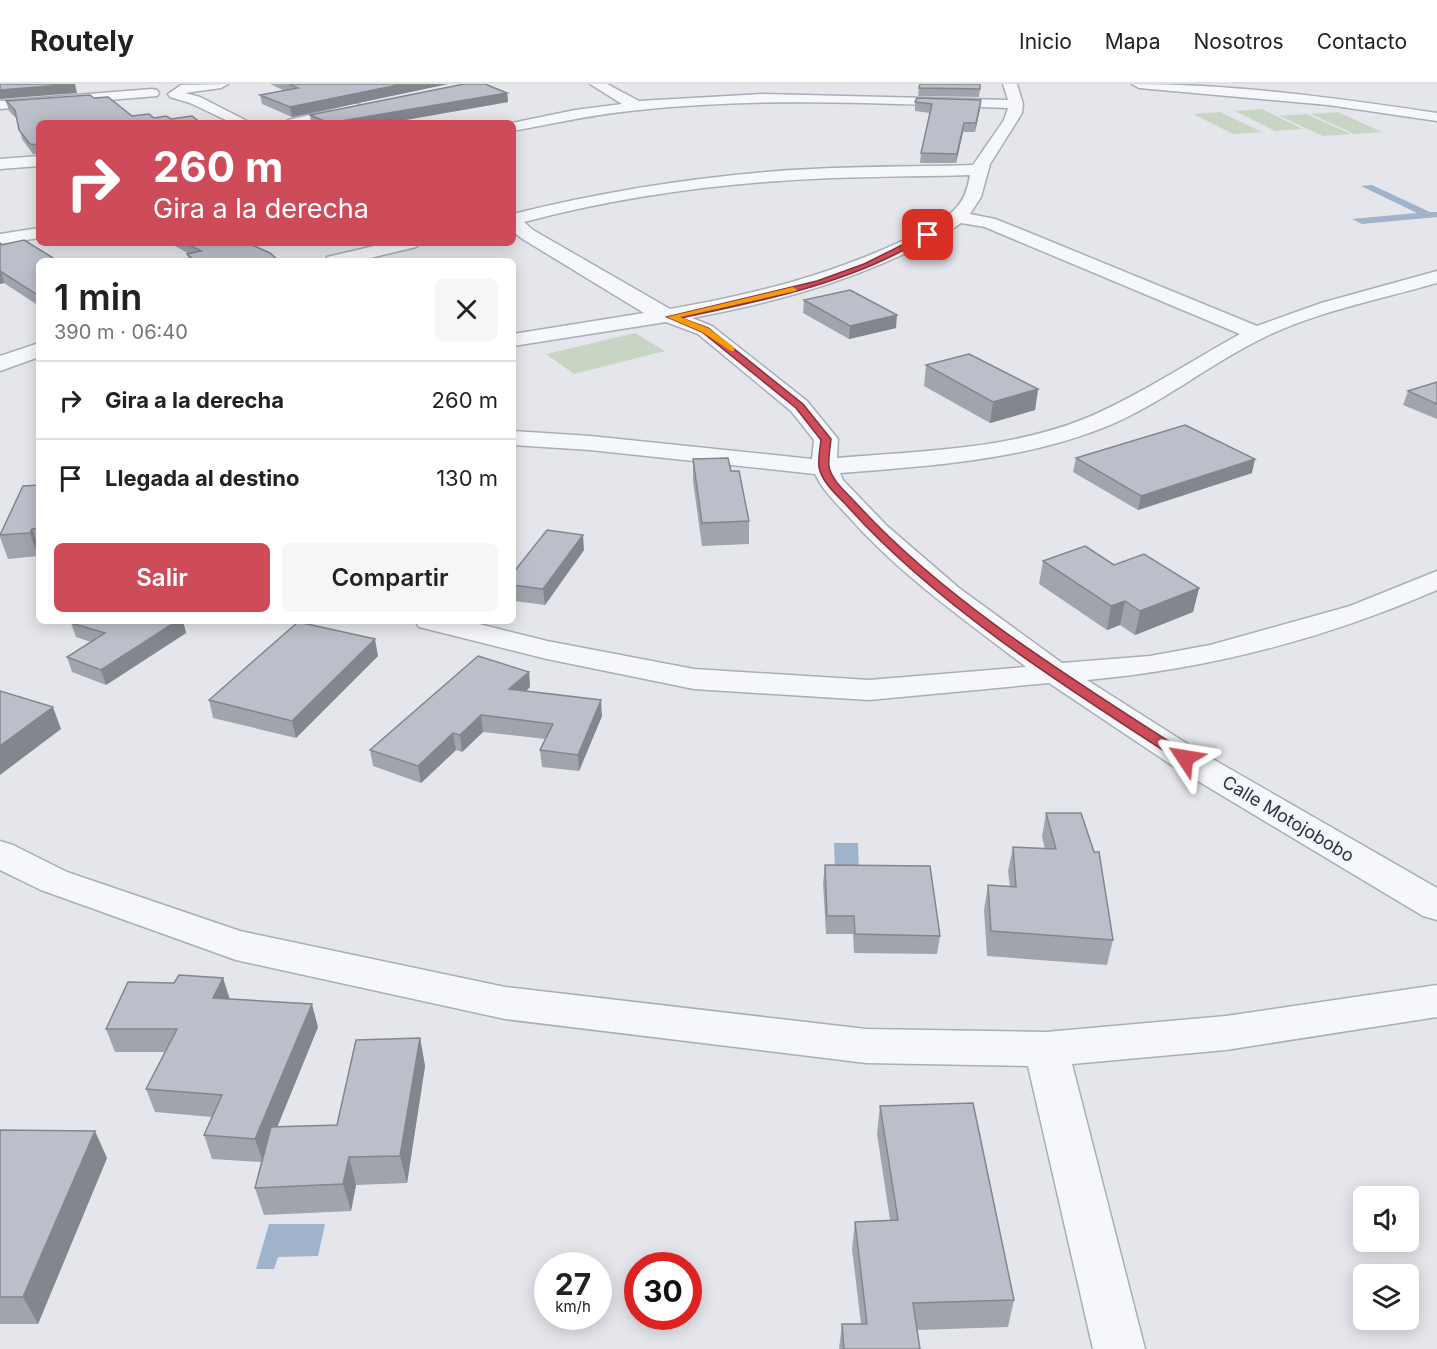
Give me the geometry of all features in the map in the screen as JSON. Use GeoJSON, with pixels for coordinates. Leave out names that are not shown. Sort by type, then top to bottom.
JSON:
{"type":"FeatureCollection","features":[{"type":"Feature","properties":{"kind":"street"},"geometry":{"type":"LineString","coordinates":[[0,105],[221,84]]}},
{"type":"Feature","properties":{"kind":"street"},"geometry":{"type":"LineString","coordinates":[[597,84],[635,105]]}},
{"type":"Feature","properties":{"kind":"street"},"geometry":{"type":"LineString","coordinates":[[516,340],[671,317],[763,298],[820,282],[876,261],[957,217],[969,205],[990,149],[1013,122],[1016,104],[1010,84]]}},
{"type":"Feature","properties":{"kind":"street"},"geometry":{"type":"LineString","coordinates":[[1139,84],[1329,101],[1437,117]]}},
{"type":"Feature","properties":{"kind":"street"},"geometry":{"type":"LineString","coordinates":[[1171,84],[1330,98],[1437,111]]}},
{"type":"Feature","properties":{"kind":"street"},"geometry":{"type":"LineString","coordinates":[[164,89],[195,100],[238,120]]}},
{"type":"Feature","properties":{"kind":"street"},"geometry":{"type":"LineString","coordinates":[[516,126],[635,105],[759,99],[840,98],[1016,104]]}},
{"type":"Feature","properties":{"kind":"street"},"geometry":{"type":"LineString","coordinates":[[306,120],[365,106]]}},
{"type":"Feature","properties":{"kind":"street"},"geometry":{"type":"LineString","coordinates":[[0,164],[36,162]]}},
{"type":"Feature","properties":{"kind":"street"},"geometry":{"type":"LineString","coordinates":[[516,219],[564,206],[641,191],[779,176],[927,173],[957,179],[978,178]]}},
{"type":"Feature","properties":{"kind":"street"},"geometry":{"type":"LineString","coordinates":[[957,217],[989,223],[1256,333]]}},
{"type":"Feature","properties":{"kind":"street"},"geometry":{"type":"LineString","coordinates":[[516,223],[527,234],[653,310],[705,330],[714,336],[799,406],[826,439],[824,467]]}},
{"type":"Feature","properties":{"kind":"street"},"geometry":{"type":"LineString","coordinates":[[0,239],[36,233]]}},
{"type":"Feature","properties":{"kind":"street"},"geometry":{"type":"LineString","coordinates":[[347,258],[397,246]]}},
{"type":"Feature","properties":{"kind":"street"},"geometry":{"type":"LineString","coordinates":[[516,438],[590,443],[824,467],[962,455],[1026,443],[1092,424],[1154,392],[1256,333],[1328,307],[1437,277]]}},
{"type":"Feature","properties":{"kind":"street"},"geometry":{"type":"LineString","coordinates":[[1400,286],[1437,300]]}},
{"type":"Feature","properties":{"kind":"street"},"geometry":{"type":"LineString","coordinates":[[0,364],[36,350]]}},
{"type":"Feature","properties":{"kind":"street","name":"Calle Motojobobo"},"geometry":{"type":"LineString","coordinates":[[824,467],[832,483],[876,531],[949,594],[1053,672],[1185,758],[1437,906]]}},
{"type":"Feature","properties":{"kind":"street"},"geometry":{"type":"LineString","coordinates":[[442,624],[547,650],[694,679],[868,690],[1150,665],[1213,654],[1361,612],[1437,580]]}},
{"type":"Feature","properties":{"kind":"street"},"geometry":{"type":"LineString","coordinates":[[0,854],[54,881],[236,945],[505,1003],[866,1046],[1046,1049],[1226,1033],[1437,1001]]}},
{"type":"Feature","properties":{"kind":"street"},"geometry":{"type":"LineString","coordinates":[[1046,1049],[1119,1349]]}},
{"type":"Feature","properties":{"kind":"green space"},"geometry":{"type":"Polygon","coordinates":[[[1262,109],[1303,129],[1275,131],[1235,111],[1262,109]]]}},
{"type":"Feature","properties":{"kind":"green space"},"geometry":{"type":"Polygon","coordinates":[[[1220,112],[1262,132],[1233,134],[1193,114],[1220,112]]]}},
{"type":"Feature","properties":{"kind":"green space"},"geometry":{"type":"Polygon","coordinates":[[[1338,112],[1382,132],[1354,134],[1311,114],[1338,112]]]}},
{"type":"Feature","properties":{"kind":"green space"},"geometry":{"type":"Polygon","coordinates":[[[1306,114],[1351,134],[1323,136],[1279,116],[1306,114]]]}},
{"type":"Feature","properties":{"kind":"green space"},"geometry":{"type":"Polygon","coordinates":[[[635,333],[665,351],[574,374],[546,354],[635,333]]]}},
{"type":"Feature","properties":{"kind":"water"},"geometry":{"type":"Polygon","coordinates":[[[1372,185],[1430,212],[1437,212],[1437,217],[1362,224],[1352,219],[1417,213],[1361,186],[1372,185]]]}},
{"type":"Feature","properties":{"kind":"water"},"geometry":{"type":"Polygon","coordinates":[[[834,843],[858,843],[859,874],[835,873],[834,843]]]}},
{"type":"Feature","properties":{"kind":"water"},"geometry":{"type":"Polygon","coordinates":[[[269,1224],[325,1224],[318,1256],[278,1257],[274,1269],[256,1269],[269,1224]]]}},
{"type":"Feature","properties":{"kind":"building"},"geometry":{"type":"Polygon","coordinates":[[[0,84],[75,84],[0,90],[0,84]]]}},
{"type":"Feature","properties":{"kind":"building"},"geometry":{"type":"Polygon","coordinates":[[[289,84],[403,84],[290,107],[260,95],[298,88],[289,84]]]}},
{"type":"Feature","properties":{"kind":"building"},"geometry":{"type":"Polygon","coordinates":[[[464,84],[485,84],[507,93],[347,120],[322,120],[310,115],[464,84]]]}},
{"type":"Feature","properties":{"kind":"building"},"geometry":{"type":"Polygon","coordinates":[[[920,84],[980,84],[980,89],[919,88],[920,84]]]}},
{"type":"Feature","properties":{"kind":"building"},"geometry":{"type":"Polygon","coordinates":[[[90,95],[94,98],[108,97],[132,116],[149,114],[154,118],[166,116],[171,119],[192,116],[197,120],[36,120],[36,145],[30,144],[19,130],[15,110],[6,101],[90,95]]]}},
{"type":"Feature","properties":{"kind":"building"},"geometry":{"type":"Polygon","coordinates":[[[917,98],[981,100],[976,123],[964,123],[957,154],[921,153],[932,104],[915,102],[917,98]]]}},
{"type":"Feature","properties":{"kind":"building"},"geometry":{"type":"Polygon","coordinates":[[[24,240],[53,258],[36,258],[36,294],[0,271],[0,243],[2,245],[24,240]]]}},
{"type":"Feature","properties":{"kind":"building"},"geometry":{"type":"Polygon","coordinates":[[[192,246],[254,246],[276,258],[192,258],[187,254],[201,251],[192,246]]]}},
{"type":"Feature","properties":{"kind":"building"},"geometry":{"type":"Polygon","coordinates":[[[850,290],[897,315],[850,326],[804,300],[850,290]]]}},
{"type":"Feature","properties":{"kind":"building"},"geometry":{"type":"Polygon","coordinates":[[[969,354],[1038,389],[993,402],[926,365],[969,354]]]}},
{"type":"Feature","properties":{"kind":"building"},"geometry":{"type":"Polygon","coordinates":[[[1437,382],[1437,404],[1408,391],[1437,382]]]}},
{"type":"Feature","properties":{"kind":"building"},"geometry":{"type":"Polygon","coordinates":[[[1185,425],[1255,459],[1141,496],[1076,458],[1185,425]]]}},
{"type":"Feature","properties":{"kind":"building"},"geometry":{"type":"Polygon","coordinates":[[[728,458],[731,471],[739,471],[749,521],[702,523],[693,459],[728,458]]]}},
{"type":"Feature","properties":{"kind":"building"},"geometry":{"type":"Polygon","coordinates":[[[36,485],[36,528],[32,529],[30,533],[0,535],[23,486],[36,485]]]}},
{"type":"Feature","properties":{"kind":"building"},"geometry":{"type":"Polygon","coordinates":[[[547,530],[583,535],[543,589],[516,585],[516,569],[547,530]]]}},
{"type":"Feature","properties":{"kind":"building"},"geometry":{"type":"Polygon","coordinates":[[[1085,546],[1114,565],[1144,554],[1199,588],[1140,611],[1125,601],[1111,606],[1043,561],[1085,546]]]}},
{"type":"Feature","properties":{"kind":"building"},"geometry":{"type":"Polygon","coordinates":[[[74,624],[172,624],[101,670],[67,657],[105,633],[74,624]]]}},
{"type":"Feature","properties":{"kind":"building"},"geometry":{"type":"Polygon","coordinates":[[[296,624],[307,624],[375,639],[292,721],[209,700],[296,624]]]}},
{"type":"Feature","properties":{"kind":"building"},"geometry":{"type":"Polygon","coordinates":[[[478,656],[529,672],[509,689],[601,700],[578,755],[540,750],[553,724],[481,715],[460,735],[453,733],[418,766],[370,750],[478,656]]]}},
{"type":"Feature","properties":{"kind":"building"},"geometry":{"type":"Polygon","coordinates":[[[0,691],[53,707],[0,746],[0,691]]]}},
{"type":"Feature","properties":{"kind":"building"},"geometry":{"type":"Polygon","coordinates":[[[1046,813],[1081,813],[1094,852],[1099,852],[1113,940],[991,931],[988,885],[1016,887],[1013,847],[1056,849],[1046,813]]]}},
{"type":"Feature","properties":{"kind":"building"},"geometry":{"type":"Polygon","coordinates":[[[825,865],[930,866],[940,936],[855,934],[854,916],[827,916],[825,865]]]}},
{"type":"Feature","properties":{"kind":"building"},"geometry":{"type":"Polygon","coordinates":[[[179,975],[223,978],[213,998],[312,1004],[255,1139],[204,1135],[222,1095],[146,1089],[177,1029],[106,1029],[128,982],[174,983],[179,975]]]}},
{"type":"Feature","properties":{"kind":"building"},"geometry":{"type":"Polygon","coordinates":[[[420,1038],[400,1156],[349,1157],[343,1184],[255,1188],[271,1127],[337,1125],[356,1040],[420,1038]]]}},
{"type":"Feature","properties":{"kind":"building"},"geometry":{"type":"Polygon","coordinates":[[[973,1103],[1014,1300],[913,1303],[920,1349],[844,1349],[842,1324],[867,1324],[855,1222],[898,1220],[880,1106],[973,1103]]]}},
{"type":"Feature","properties":{"kind":"building"},"geometry":{"type":"Polygon","coordinates":[[[0,1130],[95,1131],[23,1297],[0,1297],[0,1130]]]}},
{"type":"Feature","properties":{"kind":"slow traffic"},"geometry":{"type":"LineString","coordinates":[[731,349],[705,330],[671,317],[793,290]]}},
{"type":"Feature","properties":{"kind":"route"},"geometry":{"type":"LineString","coordinates":[[928,235],[867,266],[820,282],[763,298],[671,317],[705,330],[723,342],[799,406],[826,439],[824,467],[832,483],[876,531],[949,594],[1053,672],[1185,758]]}}]}
